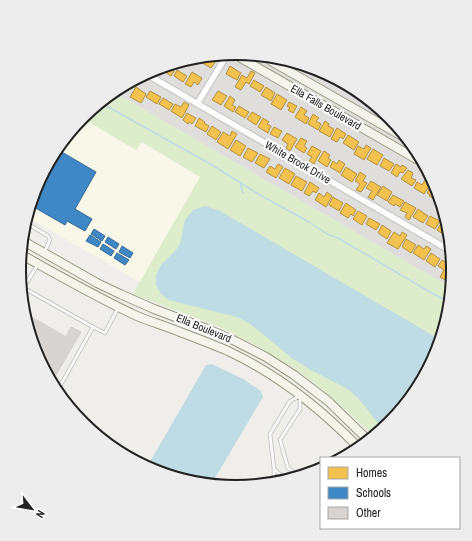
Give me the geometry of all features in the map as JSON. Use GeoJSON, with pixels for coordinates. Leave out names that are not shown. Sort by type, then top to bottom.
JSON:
{"type":"FeatureCollection","features":[{"type":"Feature","properties":{"kind":"main road","name":"Ella Falls Boulevard"},"geometry":{"type":"LineString","coordinates":[[246,61],[413,157]]}},
{"type":"Feature","properties":{"kind":"main road","name":"Ella Falls Boulevard"},"geometry":{"type":"LineString","coordinates":[[281,66],[393,131]]}},
{"type":"Feature","properties":{"kind":"main road"},"geometry":{"type":"LineString","coordinates":[[348,120],[355,109]]}},
{"type":"Feature","properties":{"kind":"main road","name":"Ella Boulevard"},"geometry":{"type":"LineString","coordinates":[[28,244],[97,283],[122,295],[245,345],[270,359],[308,386],[344,415],[365,436]]}},
{"type":"Feature","properties":{"kind":"main road"},"geometry":{"type":"LineString","coordinates":[[38,264],[44,253]]}},
{"type":"Feature","properties":{"kind":"main road","name":"Ella Boulevard"},"geometry":{"type":"LineString","coordinates":[[26,257],[118,307],[149,321],[205,341],[245,360],[300,396],[355,444]]}},
{"type":"Feature","properties":{"kind":"main road"},"geometry":{"type":"LineString","coordinates":[[118,307],[122,295]]}},
{"type":"Feature","properties":{"kind":"main road"},"geometry":{"type":"LineString","coordinates":[[300,396],[308,386]]}},
{"type":"Feature","properties":{"kind":"street"},"geometry":{"type":"LineString","coordinates":[[197,104],[223,61]]}},
{"type":"Feature","properties":{"kind":"street","name":"White Brook Drive"},"geometry":{"type":"LineString","coordinates":[[152,78],[445,247]]}},
{"type":"Feature","properties":{"kind":"lane"},"geometry":{"type":"LineString","coordinates":[[31,226],[48,236],[50,240],[44,253]]}},
{"type":"Feature","properties":{"kind":"lane"},"geometry":{"type":"LineString","coordinates":[[26,282],[38,264]]}},
{"type":"Feature","properties":{"kind":"lane"},"geometry":{"type":"LineString","coordinates":[[27,289],[105,333],[118,307]]}},
{"type":"Feature","properties":{"kind":"lane"},"geometry":{"type":"LineString","coordinates":[[60,386],[93,327]]}},
{"type":"Feature","properties":{"kind":"lane"},"geometry":{"type":"LineString","coordinates":[[274,477],[270,434],[290,402],[300,396]]}},
{"type":"Feature","properties":{"kind":"lane"},"geometry":{"type":"LineString","coordinates":[[294,472],[288,468],[280,440],[300,409],[300,396]]}},
{"type":"Feature","properties":{"kind":"lane"},"geometry":{"type":"LineString","coordinates":[[274,469],[281,475]]}},
{"type":"Feature","properties":{"kind":"shaded area"},"geometry":{"type":"Polygon","coordinates":[[[236,60],[263,62],[290,68],[316,76],[329,82],[364,104],[384,122],[403,143],[418,166],[430,190],[439,216],[446,257],[446,285],[120,96],[143,82],[168,72],[209,62],[236,60]]]}},
{"type":"Feature","properties":{"kind":"shaded area"},"geometry":{"type":"Polygon","coordinates":[[[88,122],[136,150],[141,142],[200,177],[140,282],[32,220],[42,190],[54,165],[69,143],[88,122]]]}},
{"type":"Feature","properties":{"kind":"green space"},"geometry":{"type":"Polygon","coordinates":[[[120,96],[446,285],[439,325],[430,351],[418,376],[394,409],[370,432],[318,386],[292,367],[259,347],[220,327],[133,294],[200,177],[142,142],[136,150],[88,122],[120,96]]]}},
{"type":"Feature","properties":{"kind":"water"},"geometry":{"type":"Polygon","coordinates":[[[205,206],[220,211],[435,337],[418,376],[411,387],[394,409],[378,424],[358,398],[346,388],[293,359],[249,323],[237,317],[169,300],[161,294],[156,285],[156,275],[161,265],[180,244],[185,220],[193,210],[205,206]]]}},
{"type":"Feature","properties":{"kind":"water"},"geometry":{"type":"Polygon","coordinates":[[[212,364],[243,379],[261,391],[263,397],[214,479],[182,473],[150,462],[206,365],[212,364]]]}},
{"type":"Feature","properties":{"kind":"building: Homes"},"geometry":{"type":"Polygon","coordinates":[[[216,61],[211,68],[203,63],[216,61]]]}},
{"type":"Feature","properties":{"kind":"building: Homes"},"geometry":{"type":"Polygon","coordinates":[[[230,66],[241,73],[237,80],[226,74],[230,66]]]}},
{"type":"Feature","properties":{"kind":"building: Homes"},"geometry":{"type":"Polygon","coordinates":[[[177,70],[187,76],[183,82],[174,76],[177,70]]]}},
{"type":"Feature","properties":{"kind":"building: Homes"},"geometry":{"type":"Polygon","coordinates":[[[174,71],[171,76],[166,73],[174,71]]]}},
{"type":"Feature","properties":{"kind":"building: Homes"},"geometry":{"type":"Polygon","coordinates":[[[251,71],[255,73],[249,84],[246,82],[241,90],[235,87],[242,75],[247,78],[251,71]]]}},
{"type":"Feature","properties":{"kind":"building: Homes"},"geometry":{"type":"Polygon","coordinates":[[[192,72],[202,78],[198,85],[194,82],[191,87],[185,84],[192,72]]]}},
{"type":"Feature","properties":{"kind":"building: Homes"},"geometry":{"type":"Polygon","coordinates":[[[254,80],[264,86],[260,92],[250,86],[254,80]]]}},
{"type":"Feature","properties":{"kind":"building: Homes"},"geometry":{"type":"Polygon","coordinates":[[[136,87],[146,94],[141,103],[130,97],[136,87]]]}},
{"type":"Feature","properties":{"kind":"building: Homes"},"geometry":{"type":"Polygon","coordinates":[[[266,87],[275,93],[271,101],[261,95],[266,87]]]}},
{"type":"Feature","properties":{"kind":"building: Homes"},"geometry":{"type":"Polygon","coordinates":[[[150,91],[161,97],[157,104],[146,97],[150,91]]]}},
{"type":"Feature","properties":{"kind":"building: Homes"},"geometry":{"type":"Polygon","coordinates":[[[218,91],[227,96],[221,105],[212,100],[218,91]]]}},
{"type":"Feature","properties":{"kind":"building: Homes"},"geometry":{"type":"Polygon","coordinates":[[[277,94],[287,100],[281,110],[271,104],[277,94]]]}},
{"type":"Feature","properties":{"kind":"building: Homes"},"geometry":{"type":"Polygon","coordinates":[[[230,96],[235,100],[232,105],[236,107],[233,112],[224,106],[230,96]]]}},
{"type":"Feature","properties":{"kind":"building: Homes"},"geometry":{"type":"Polygon","coordinates":[[[163,98],[173,104],[169,110],[159,104],[163,98]]]}},
{"type":"Feature","properties":{"kind":"building: Homes"},"geometry":{"type":"Polygon","coordinates":[[[184,102],[189,105],[182,118],[171,111],[175,104],[181,107],[184,102]]]}},
{"type":"Feature","properties":{"kind":"building: Homes"},"geometry":{"type":"Polygon","coordinates":[[[289,102],[297,106],[293,113],[288,110],[290,108],[287,106],[289,102]]]}},
{"type":"Feature","properties":{"kind":"building: Homes"},"geometry":{"type":"Polygon","coordinates":[[[239,106],[249,112],[245,118],[235,112],[239,106]]]}},
{"type":"Feature","properties":{"kind":"building: Homes"},"geometry":{"type":"Polygon","coordinates":[[[301,107],[307,111],[304,115],[309,118],[306,124],[295,117],[301,107]]]}},
{"type":"Feature","properties":{"kind":"building: Homes"},"geometry":{"type":"Polygon","coordinates":[[[252,112],[261,117],[256,125],[247,119],[252,112]]]}},
{"type":"Feature","properties":{"kind":"building: Homes"},"geometry":{"type":"Polygon","coordinates":[[[187,113],[196,118],[192,124],[189,122],[188,124],[183,120],[187,113]]]}},
{"type":"Feature","properties":{"kind":"building: Homes"},"geometry":{"type":"Polygon","coordinates":[[[313,114],[319,118],[316,121],[321,124],[318,130],[308,124],[313,114]]]}},
{"type":"Feature","properties":{"kind":"building: Homes"},"geometry":{"type":"Polygon","coordinates":[[[199,118],[209,126],[206,132],[195,126],[199,118]]]}},
{"type":"Feature","properties":{"kind":"building: Homes"},"geometry":{"type":"Polygon","coordinates":[[[263,118],[269,122],[267,124],[271,126],[268,133],[258,127],[263,118]]]}},
{"type":"Feature","properties":{"kind":"building: Homes"},"geometry":{"type":"Polygon","coordinates":[[[325,121],[329,124],[328,126],[334,129],[330,137],[319,131],[325,121]]]}},
{"type":"Feature","properties":{"kind":"building: Homes"},"geometry":{"type":"Polygon","coordinates":[[[212,126],[221,132],[216,140],[207,134],[212,126]]]}},
{"type":"Feature","properties":{"kind":"building: Homes"},"geometry":{"type":"Polygon","coordinates":[[[274,127],[282,131],[278,138],[270,134],[274,127]]]}},
{"type":"Feature","properties":{"kind":"building: Homes"},"geometry":{"type":"Polygon","coordinates":[[[337,128],[346,134],[343,139],[340,137],[337,142],[331,139],[337,128]]]}},
{"type":"Feature","properties":{"kind":"building: Homes"},"geometry":{"type":"Polygon","coordinates":[[[232,131],[237,134],[228,149],[217,142],[223,132],[230,136],[232,131]]]}},
{"type":"Feature","properties":{"kind":"building: Homes"},"geometry":{"type":"Polygon","coordinates":[[[287,133],[297,139],[290,151],[286,148],[288,144],[282,140],[287,133]]]}},
{"type":"Feature","properties":{"kind":"building: Homes"},"geometry":{"type":"Polygon","coordinates":[[[348,135],[359,142],[354,150],[343,143],[348,135]]]}},
{"type":"Feature","properties":{"kind":"building: Homes"},"geometry":{"type":"Polygon","coordinates":[[[301,138],[307,141],[304,146],[307,148],[304,153],[295,147],[301,138]]]}},
{"type":"Feature","properties":{"kind":"building: Homes"},"geometry":{"type":"Polygon","coordinates":[[[236,140],[246,146],[240,156],[230,150],[236,140]]]}},
{"type":"Feature","properties":{"kind":"building: Homes"},"geometry":{"type":"Polygon","coordinates":[[[366,145],[371,148],[364,160],[354,154],[358,146],[364,149],[366,145]]]}},
{"type":"Feature","properties":{"kind":"building: Homes"},"geometry":{"type":"Polygon","coordinates":[[[312,146],[321,151],[314,164],[309,161],[312,157],[307,154],[312,146]]]}},
{"type":"Feature","properties":{"kind":"building: Homes"},"geometry":{"type":"Polygon","coordinates":[[[248,148],[258,153],[252,162],[243,157],[248,148]]]}},
{"type":"Feature","properties":{"kind":"building: Homes"},"geometry":{"type":"Polygon","coordinates":[[[373,149],[383,155],[377,165],[367,159],[373,149]]]}},
{"type":"Feature","properties":{"kind":"building: Homes"},"geometry":{"type":"Polygon","coordinates":[[[324,151],[330,155],[328,158],[331,160],[327,167],[318,161],[324,151]]]}},
{"type":"Feature","properties":{"kind":"building: Homes"},"geometry":{"type":"Polygon","coordinates":[[[260,154],[270,159],[264,168],[255,163],[260,154]]]}},
{"type":"Feature","properties":{"kind":"building: Homes"},"geometry":{"type":"Polygon","coordinates":[[[384,158],[394,164],[389,171],[380,166],[384,158]]]}},
{"type":"Feature","properties":{"kind":"building: Homes"},"geometry":{"type":"Polygon","coordinates":[[[339,160],[345,164],[340,173],[330,167],[333,161],[337,164],[339,160]]]}},
{"type":"Feature","properties":{"kind":"building: Homes"},"geometry":{"type":"Polygon","coordinates":[[[278,164],[283,167],[276,178],[266,172],[270,166],[275,169],[278,164]]]}},
{"type":"Feature","properties":{"kind":"building: Homes"},"geometry":{"type":"Polygon","coordinates":[[[396,164],[407,168],[403,173],[400,172],[397,177],[391,173],[396,164]]]}},
{"type":"Feature","properties":{"kind":"building: Homes"},"geometry":{"type":"Polygon","coordinates":[[[346,167],[357,174],[352,182],[341,175],[346,167]]]}},
{"type":"Feature","properties":{"kind":"building: Homes"},"geometry":{"type":"Polygon","coordinates":[[[285,168],[295,174],[289,184],[279,178],[285,168]]]}},
{"type":"Feature","properties":{"kind":"building: Homes"},"geometry":{"type":"Polygon","coordinates":[[[408,170],[413,173],[411,178],[416,180],[412,186],[401,179],[408,170]]]}},
{"type":"Feature","properties":{"kind":"building: Homes"},"geometry":{"type":"Polygon","coordinates":[[[360,172],[366,176],[363,181],[367,183],[361,192],[356,190],[360,184],[355,181],[360,172]]]}},
{"type":"Feature","properties":{"kind":"building: Homes"},"geometry":{"type":"Polygon","coordinates":[[[296,176],[307,182],[302,191],[291,185],[296,176]]]}},
{"type":"Feature","properties":{"kind":"building: Homes"},"geometry":{"type":"Polygon","coordinates":[[[425,180],[428,187],[424,194],[414,188],[417,182],[422,185],[425,180]]]}},
{"type":"Feature","properties":{"kind":"building: Homes"},"geometry":{"type":"Polygon","coordinates":[[[371,181],[381,187],[373,200],[368,197],[372,191],[366,188],[371,181]]]}},
{"type":"Feature","properties":{"kind":"building: Homes"},"geometry":{"type":"Polygon","coordinates":[[[310,182],[319,188],[316,193],[313,191],[309,196],[304,193],[310,182]]]}},
{"type":"Feature","properties":{"kind":"building: Homes"},"geometry":{"type":"Polygon","coordinates":[[[383,186],[392,192],[387,201],[377,195],[383,186]]]}},
{"type":"Feature","properties":{"kind":"building: Homes"},"geometry":{"type":"Polygon","coordinates":[[[429,189],[433,199],[429,196],[430,195],[427,193],[429,189]]]}},
{"type":"Feature","properties":{"kind":"building: Homes"},"geometry":{"type":"Polygon","coordinates":[[[327,192],[332,196],[326,207],[315,200],[319,193],[324,197],[327,192]]]}},
{"type":"Feature","properties":{"kind":"building: Homes"},"geometry":{"type":"Polygon","coordinates":[[[393,195],[404,201],[400,207],[395,204],[394,206],[388,202],[393,195]]]}},
{"type":"Feature","properties":{"kind":"building: Homes"},"geometry":{"type":"Polygon","coordinates":[[[333,197],[343,203],[339,211],[329,205],[333,197]]]}},
{"type":"Feature","properties":{"kind":"building: Homes"},"geometry":{"type":"Polygon","coordinates":[[[405,202],[416,208],[409,220],[405,217],[407,213],[400,210],[405,202]]]}},
{"type":"Feature","properties":{"kind":"building: Homes"},"geometry":{"type":"Polygon","coordinates":[[[346,203],[356,210],[353,216],[351,214],[348,218],[340,213],[346,203]]]}},
{"type":"Feature","properties":{"kind":"building: Homes"},"geometry":{"type":"Polygon","coordinates":[[[418,209],[428,216],[423,223],[413,217],[418,209]]]}},
{"type":"Feature","properties":{"kind":"building: Homes"},"geometry":{"type":"Polygon","coordinates":[[[358,211],[367,216],[362,225],[353,219],[358,211]]]}},
{"type":"Feature","properties":{"kind":"building: Homes"},"geometry":{"type":"Polygon","coordinates":[[[430,216],[440,221],[435,229],[426,224],[430,216]]]}},
{"type":"Feature","properties":{"kind":"building: Homes"},"geometry":{"type":"Polygon","coordinates":[[[369,218],[380,224],[376,230],[366,224],[369,218]]]}},
{"type":"Feature","properties":{"kind":"building: Homes"},"geometry":{"type":"Polygon","coordinates":[[[441,224],[443,234],[437,230],[441,224]]]}},
{"type":"Feature","properties":{"kind":"building: Homes"},"geometry":{"type":"Polygon","coordinates":[[[382,225],[391,231],[387,239],[378,233],[382,225]]]}},
{"type":"Feature","properties":{"kind":"building: Homes"},"geometry":{"type":"Polygon","coordinates":[[[394,232],[400,236],[402,232],[407,235],[398,249],[387,243],[394,232]]]}},
{"type":"Feature","properties":{"kind":"building: Homes"},"geometry":{"type":"Polygon","coordinates":[[[406,239],[416,245],[411,253],[402,247],[406,239]]]}},
{"type":"Feature","properties":{"kind":"building: Homes"},"geometry":{"type":"Polygon","coordinates":[[[418,245],[424,249],[426,246],[431,249],[424,260],[413,253],[418,245]]]}},
{"type":"Feature","properties":{"kind":"building: Homes"},"geometry":{"type":"Polygon","coordinates":[[[431,253],[440,259],[435,267],[426,261],[431,253]]]}},
{"type":"Feature","properties":{"kind":"building: Homes"},"geometry":{"type":"Polygon","coordinates":[[[442,260],[446,262],[445,280],[440,277],[444,270],[438,266],[442,260]]]}},
{"type":"Feature","properties":{"kind":"building: Schools"},"geometry":{"type":"Polygon","coordinates":[[[62,152],[96,172],[75,209],[92,219],[85,231],[67,221],[65,225],[35,208],[54,165],[62,152]]]}},
{"type":"Feature","properties":{"kind":"building: Schools"},"geometry":{"type":"Polygon","coordinates":[[[94,229],[105,236],[102,241],[91,234],[94,229]]]}},
{"type":"Feature","properties":{"kind":"building: Schools"},"geometry":{"type":"Polygon","coordinates":[[[90,235],[101,242],[98,247],[86,241],[90,235]]]}},
{"type":"Feature","properties":{"kind":"building: Schools"},"geometry":{"type":"Polygon","coordinates":[[[108,237],[119,244],[116,249],[105,242],[108,237]]]}},
{"type":"Feature","properties":{"kind":"building: Schools"},"geometry":{"type":"Polygon","coordinates":[[[103,244],[114,251],[111,256],[100,249],[103,244]]]}},
{"type":"Feature","properties":{"kind":"building: Schools"},"geometry":{"type":"Polygon","coordinates":[[[122,246],[133,253],[130,258],[119,252],[122,246]]]}},
{"type":"Feature","properties":{"kind":"building: Schools"},"geometry":{"type":"Polygon","coordinates":[[[117,253],[129,260],[125,265],[114,258],[117,253]]]}},
{"type":"Feature","properties":{"kind":"building: Other"},"geometry":{"type":"Polygon","coordinates":[[[31,317],[66,337],[71,327],[81,332],[55,377],[42,351],[31,317]]]}},
{"type":"Feature","properties":{"kind":"waterway"},"geometry":{"type":"LineString","coordinates":[[106,106],[212,165],[327,234],[338,238],[444,299]]}},
{"type":"Feature","properties":{"kind":"waterway"},"geometry":{"type":"LineString","coordinates":[[240,183],[243,193]]}}]}
